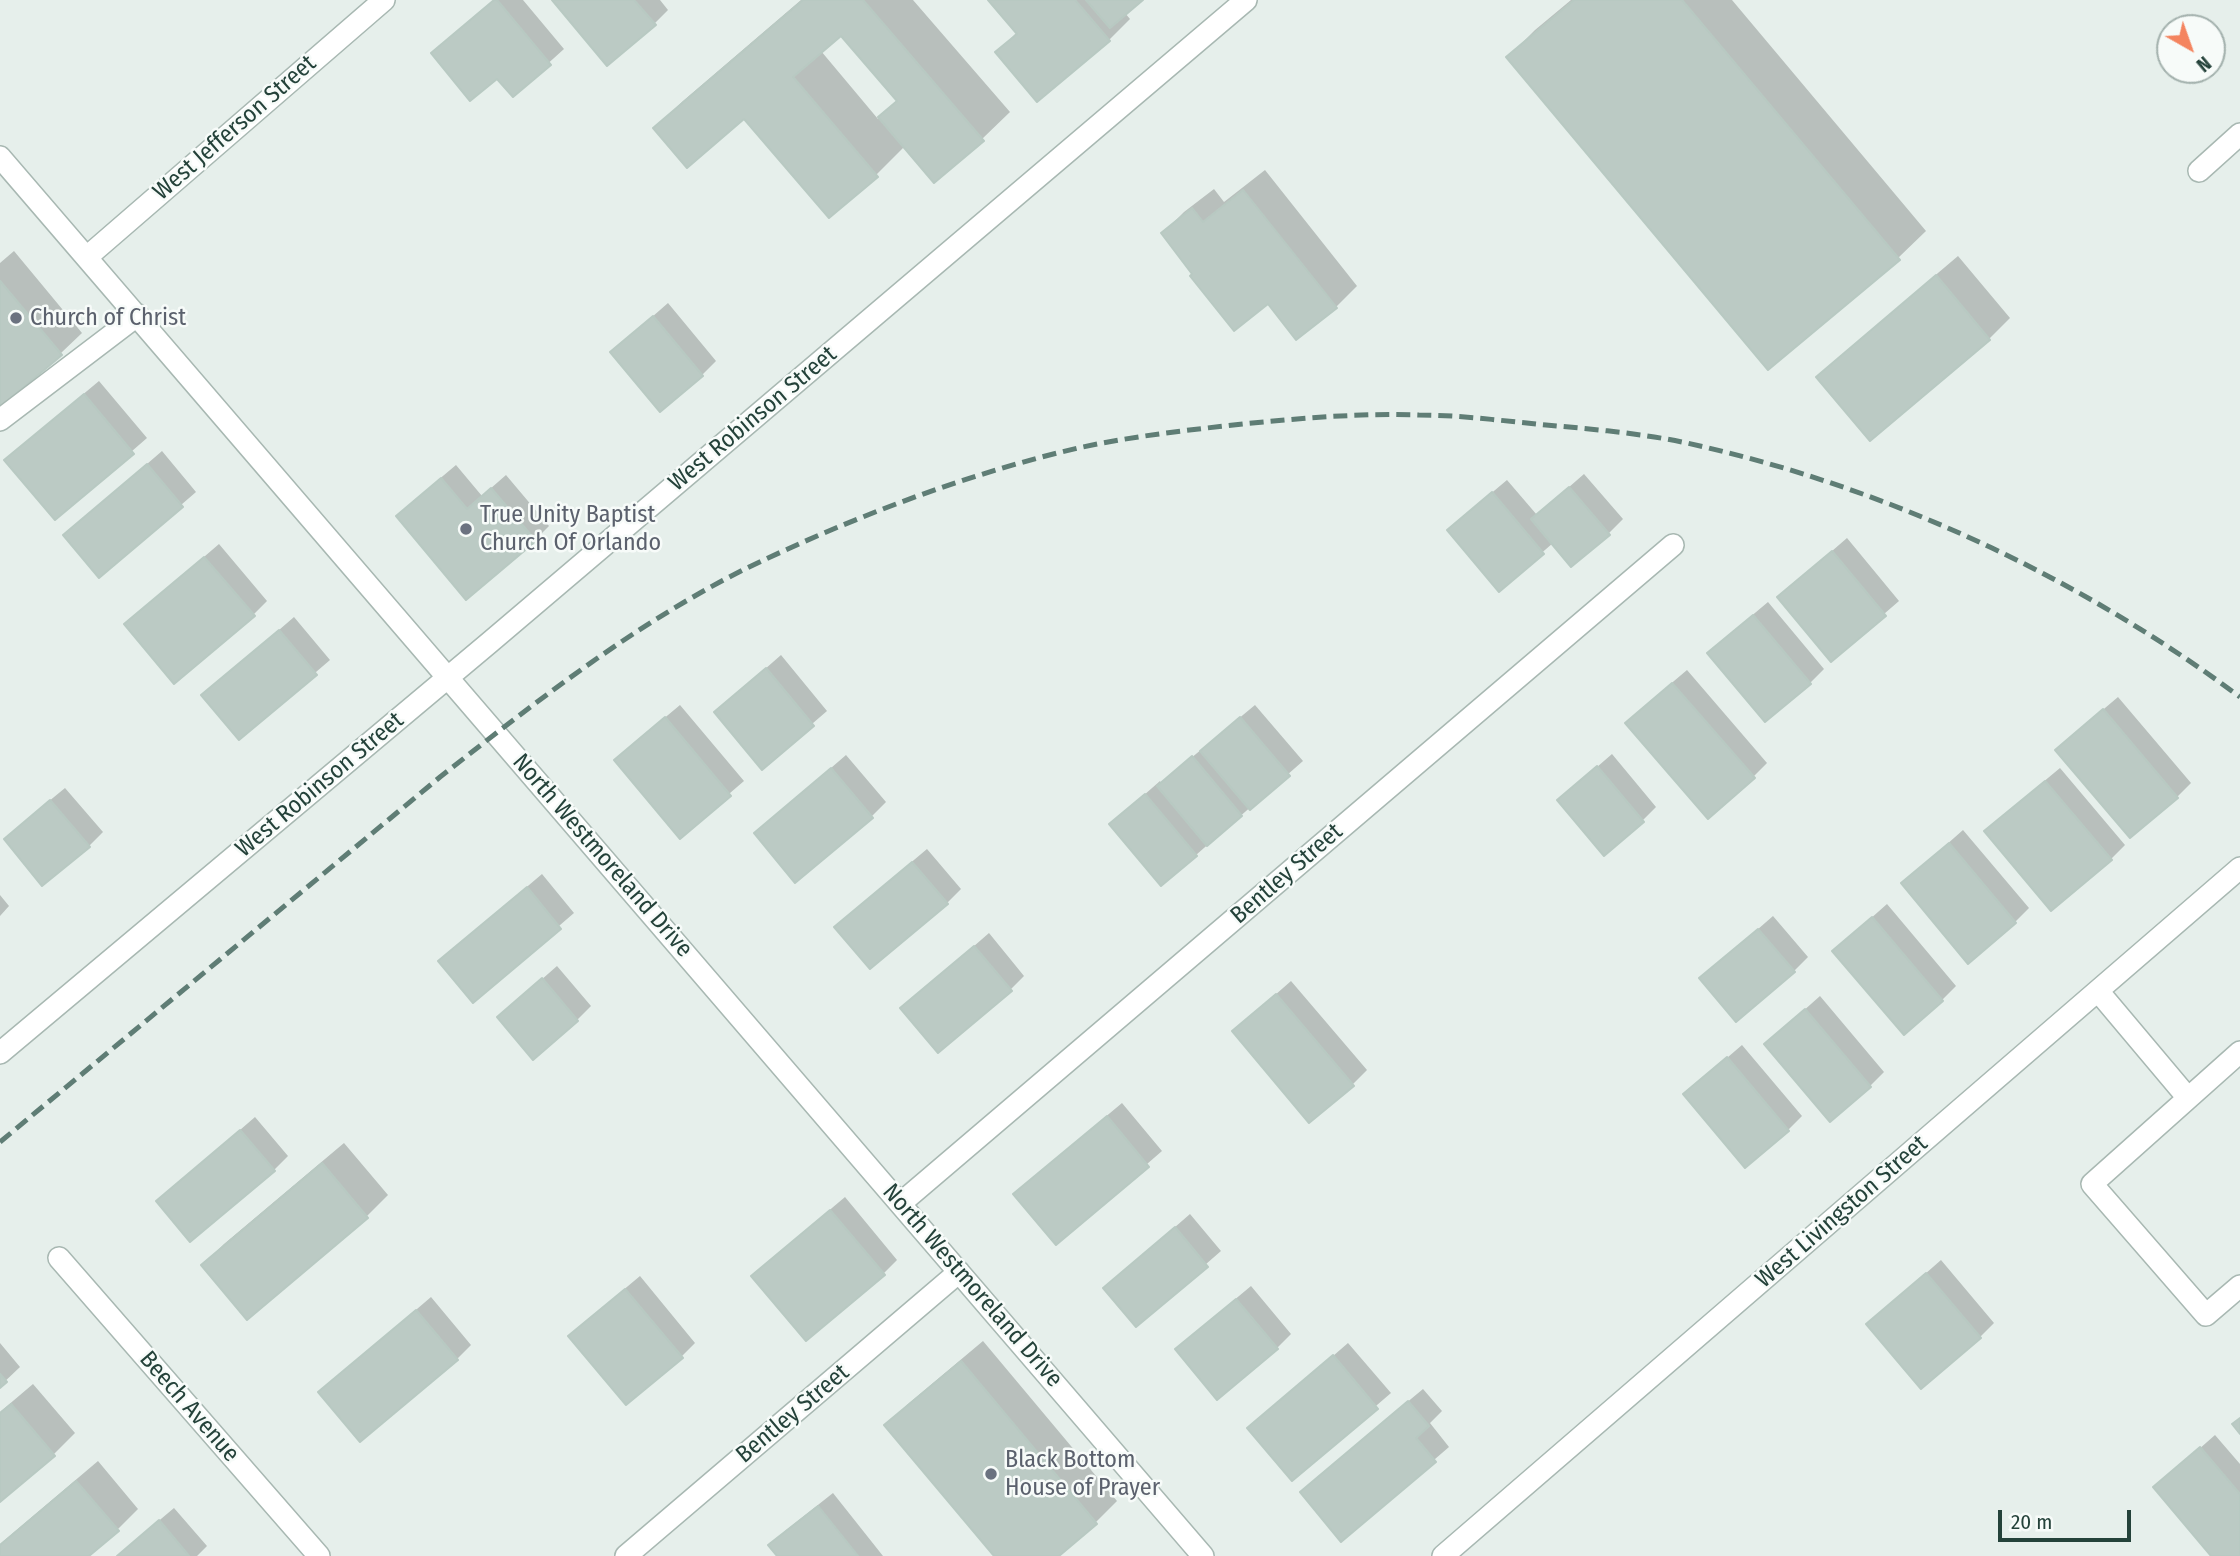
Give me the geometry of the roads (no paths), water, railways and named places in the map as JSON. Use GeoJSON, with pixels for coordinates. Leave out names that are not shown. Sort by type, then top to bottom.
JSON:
{"type":"FeatureCollection","features":[{"type":"Feature","properties":{"kind":"street","name":"West Jefferson Street"},"geometry":{"type":"LineString","coordinates":[[87,257],[384,0]]}},
{"type":"Feature","properties":{"kind":"street","name":"West Robinson Street"},"geometry":{"type":"LineString","coordinates":[[0,1053],[449,677],[1246,0]]}},
{"type":"Feature","properties":{"kind":"street"},"geometry":{"type":"LineString","coordinates":[[2199,171],[2240,134]]}},
{"type":"Feature","properties":{"kind":"street","name":"North Westmoreland Drive"},"geometry":{"type":"LineString","coordinates":[[0,157],[1203,1556]]}},
{"type":"Feature","properties":{"kind":"street"},"geometry":{"type":"LineString","coordinates":[[0,419],[138,315]]}},
{"type":"Feature","properties":{"kind":"street","name":"Bentley Street"},"geometry":{"type":"LineString","coordinates":[[901,1203],[1673,545]]}},
{"type":"Feature","properties":{"kind":"street","name":"West Livingston Street"},"geometry":{"type":"LineString","coordinates":[[1443,1556],[2240,868]]}},
{"type":"Feature","properties":{"kind":"street"},"geometry":{"type":"LineString","coordinates":[[2098,991],[2188,1098]]}},
{"type":"Feature","properties":{"kind":"street"},"geometry":{"type":"LineString","coordinates":[[2240,1052],[2092,1184],[2206,1315],[2240,1286]]}},
{"type":"Feature","properties":{"kind":"street","name":"Beech Avenue"},"geometry":{"type":"LineString","coordinates":[[60,1258],[319,1556]]}},
{"type":"Feature","properties":{"kind":"street","name":"Bentley Street"},"geometry":{"type":"LineString","coordinates":[[626,1556],[958,1272]]}},
{"type":"Feature","properties":{"kind":"railway"},"geometry":{"type":"LineString","coordinates":[[0,1142],[440,777],[550,692],[627,638],[747,568],[827,532],[951,484],[1078,448],[1161,434],[1265,422],[1331,416],[1397,415],[1483,418],[1682,442],[1757,460],[1830,483],[1903,509],[1974,540],[2044,574],[2112,612],[2240,697]]}},
{"type":"Feature","properties":{"kind":"place","name":"Church of Christ"},"geometry":{"type":"Point","coordinates":[16,318]}},
{"type":"Feature","properties":{"kind":"place","name":"True Unity Baptist Church Of Orlando"},"geometry":{"type":"Point","coordinates":[466,529]}},
{"type":"Feature","properties":{"kind":"place","name":"Black Bottom House of Prayer"},"geometry":{"type":"Point","coordinates":[991,1474]}}]}
